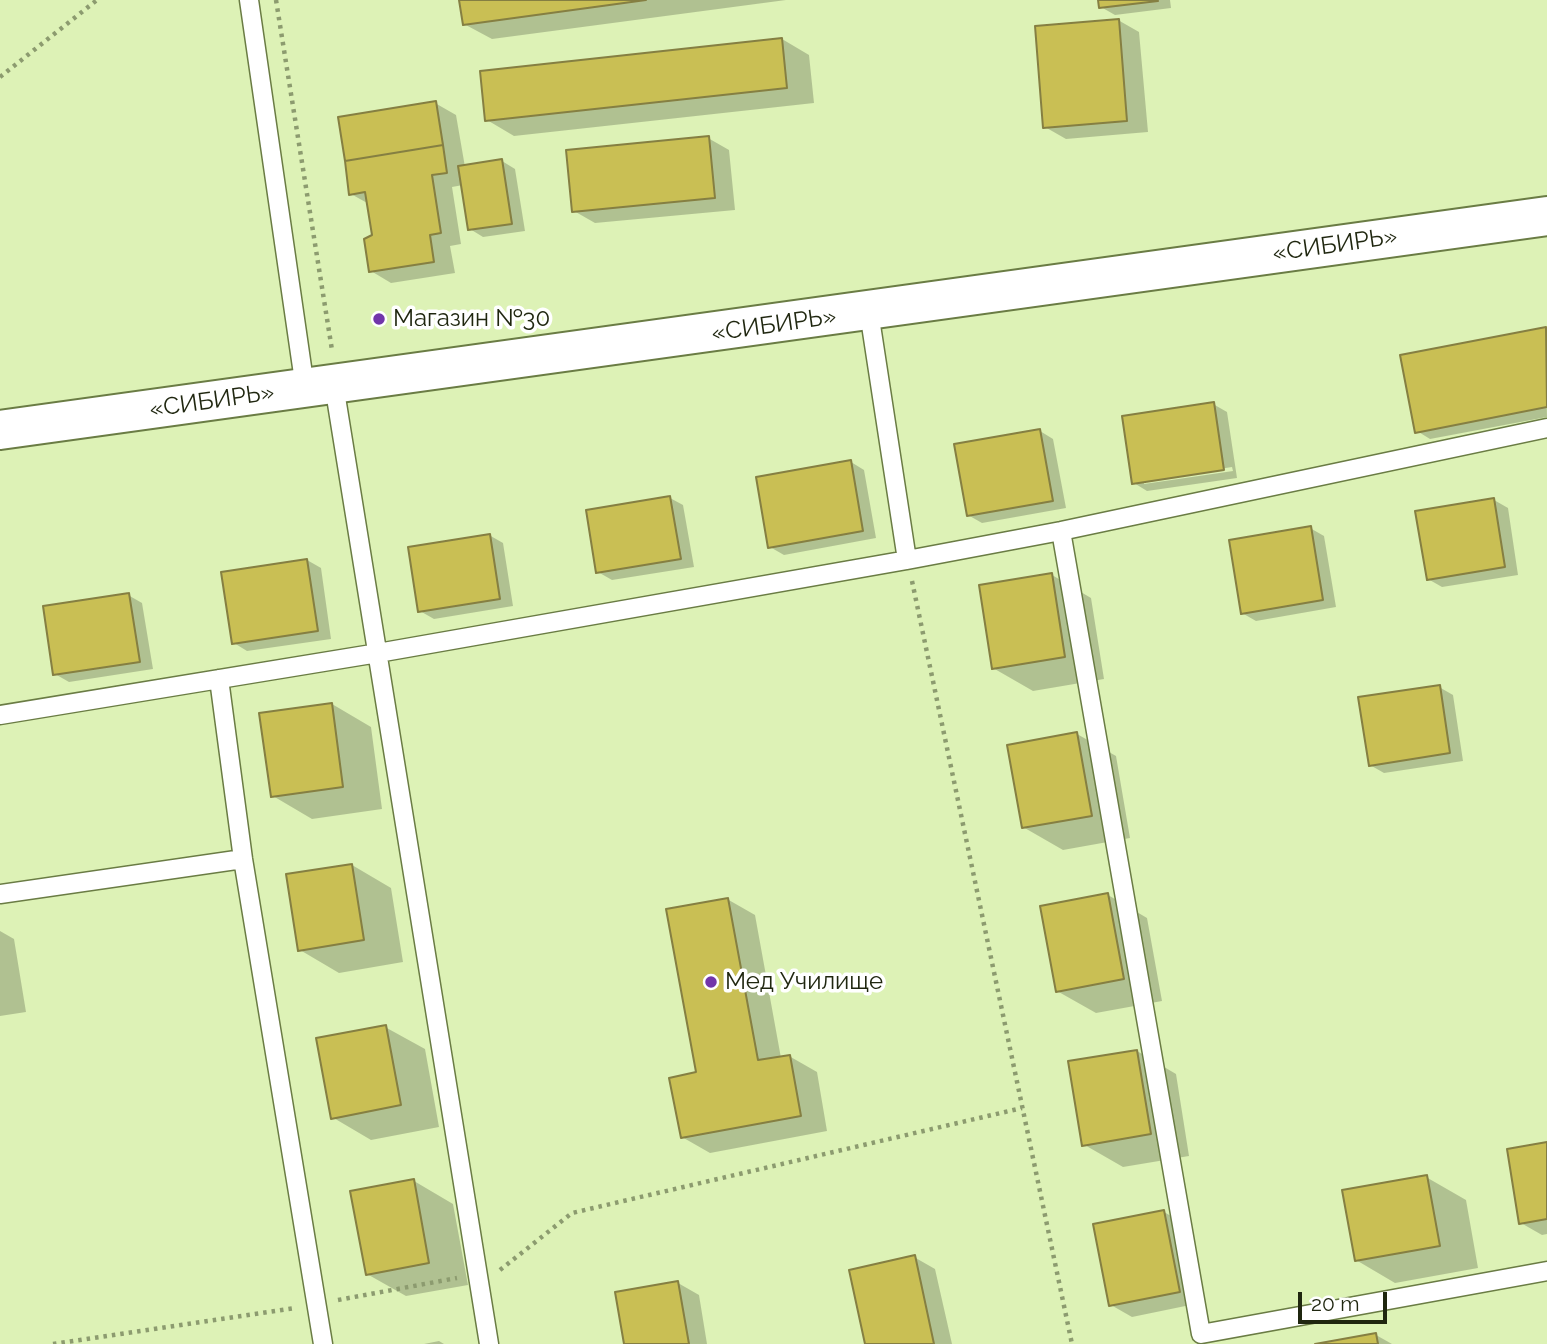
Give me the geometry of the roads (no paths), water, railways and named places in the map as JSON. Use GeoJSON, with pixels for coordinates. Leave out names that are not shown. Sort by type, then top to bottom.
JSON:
{"type":"FeatureCollection","features":[{"type":"Feature","properties":{"kind":"main road","name":"«СИБИРЬ»"},"geometry":{"type":"LineString","coordinates":[[0,430],[324,375],[869,312],[1546,219]]}},
{"type":"Feature","properties":{"kind":"lane"},"geometry":{"type":"LineString","coordinates":[[249,0],[377,653],[489,1344]]}},
{"type":"Feature","properties":{"kind":"lane"},"geometry":{"type":"LineString","coordinates":[[869,312],[907,560]]}},
{"type":"Feature","properties":{"kind":"lane"},"geometry":{"type":"LineString","coordinates":[[0,715],[377,653],[907,560],[1547,428]]}},
{"type":"Feature","properties":{"kind":"lane"},"geometry":{"type":"LineString","coordinates":[[1061,530],[1201,1334],[1547,1271]]}},
{"type":"Feature","properties":{"kind":"lane"},"geometry":{"type":"LineString","coordinates":[[219,679],[243,859],[323,1344]]}},
{"type":"Feature","properties":{"kind":"lane"},"geometry":{"type":"LineString","coordinates":[[0,894],[243,859]]}},
{"type":"Feature","properties":{"kind":"place","name":"Магазин №30"},"geometry":{"type":"Point","coordinates":[379,319]}},
{"type":"Feature","properties":{"kind":"place","name":"Мед Училище"},"geometry":{"type":"Point","coordinates":[711,982]}}]}
